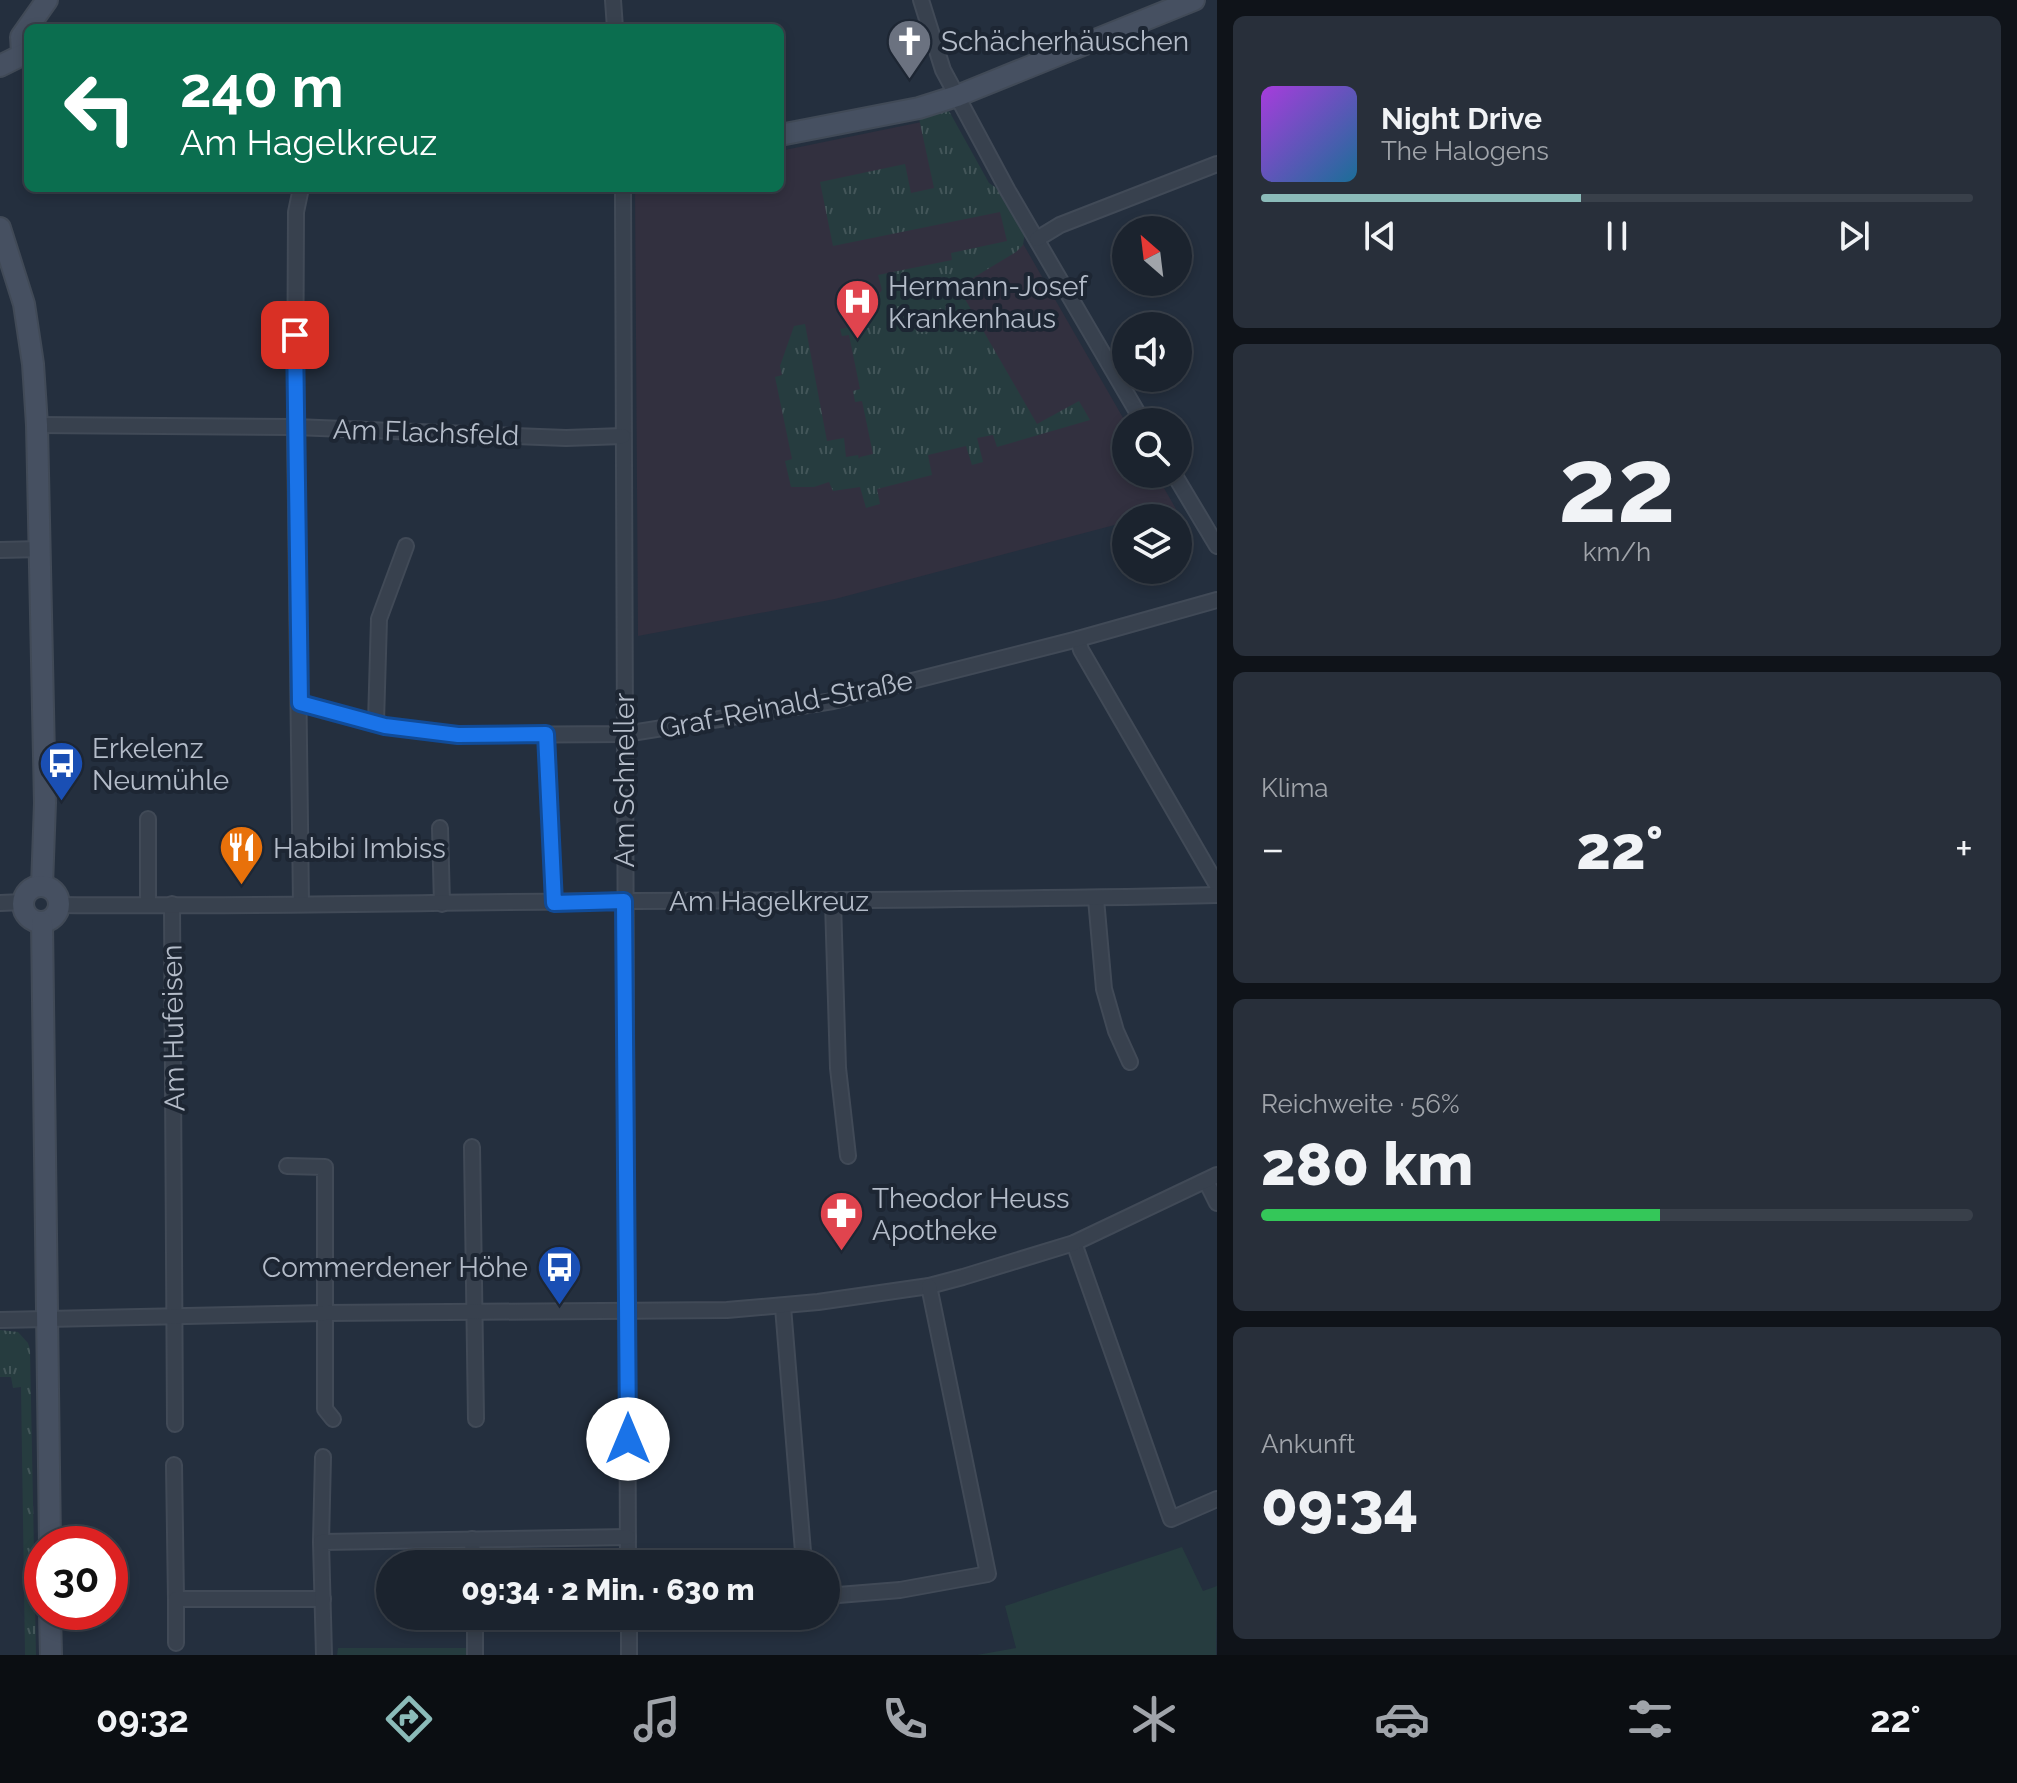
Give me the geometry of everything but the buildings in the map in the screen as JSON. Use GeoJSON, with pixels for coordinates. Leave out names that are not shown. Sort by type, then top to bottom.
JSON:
{"type":"FeatureCollection","features":[{"type":"Feature","properties":{"kind":"main road"},"geometry":{"type":"LineString","coordinates":[[30,24],[47,0]]}},
{"type":"Feature","properties":{"kind":"main road"},"geometry":{"type":"LineString","coordinates":[[784,134],[919,108],[957,96],[1194,0]]}},
{"type":"Feature","properties":{"kind":"main road"},"geometry":{"type":"LineString","coordinates":[[0,66],[24,54]]}},
{"type":"Feature","properties":{"kind":"main road"},"geometry":{"type":"LineString","coordinates":[[0,228],[24,304],[37,425],[45,803],[42,886]]}},
{"type":"Feature","properties":{"kind":"main road"},"geometry":{"type":"LineString","coordinates":[[42,886],[56,894],[59,905],[54,917],[42,923],[28,917],[23,902],[27,892],[42,886]]}},
{"type":"Feature","properties":{"kind":"main road"},"geometry":{"type":"LineString","coordinates":[[42,923],[50,1526]]}},
{"type":"Feature","properties":{"kind":"main road"},"geometry":{"type":"LineString","coordinates":[[50,1630],[51,1655]]}},
{"type":"Feature","properties":{"kind":"street"},"geometry":{"type":"LineString","coordinates":[[613,0],[615,24]]}},
{"type":"Feature","properties":{"kind":"street"},"geometry":{"type":"LineString","coordinates":[[921,0],[943,70],[1008,191],[1135,408]]}},
{"type":"Feature","properties":{"kind":"street"},"geometry":{"type":"LineString","coordinates":[[1037,239],[1060,225],[1217,164]]}},
{"type":"Feature","properties":{"kind":"street"},"geometry":{"type":"LineString","coordinates":[[300,192],[296,212],[295,427],[301,904]]}},
{"type":"Feature","properties":{"kind":"street","name":"Am Schneller"},"geometry":{"type":"LineString","coordinates":[[623,192],[628,1550]]}},
{"type":"Feature","properties":{"kind":"street","name":"Am Flachsfeld"},"geometry":{"type":"LineString","coordinates":[[37,425],[295,427],[550,437],[623,436]]}},
{"type":"Feature","properties":{"kind":"street"},"geometry":{"type":"LineString","coordinates":[[1182,488],[1217,546]]}},
{"type":"Feature","properties":{"kind":"street"},"geometry":{"type":"LineString","coordinates":[[376,722],[379,619],[406,546]]}},
{"type":"Feature","properties":{"kind":"street"},"geometry":{"type":"LineString","coordinates":[[0,550],[41,549]]}},
{"type":"Feature","properties":{"kind":"street","name":"Graf-Reinald-Straße"},"geometry":{"type":"LineString","coordinates":[[300,703],[385,726],[458,735],[625,734],[833,701],[1217,600]]}},
{"type":"Feature","properties":{"kind":"street"},"geometry":{"type":"LineString","coordinates":[[1078,639],[1081,650],[1217,885]]}},
{"type":"Feature","properties":{"kind":"street"},"geometry":{"type":"LineString","coordinates":[[546,734],[554,903]]}},
{"type":"Feature","properties":{"kind":"street"},"geometry":{"type":"LineString","coordinates":[[148,819],[148,904]]}},
{"type":"Feature","properties":{"kind":"street"},"geometry":{"type":"LineString","coordinates":[[440,828],[442,904]]}},
{"type":"Feature","properties":{"kind":"street","name":"Am Hagelkreuz"},"geometry":{"type":"LineString","coordinates":[[59,905],[833,902],[1217,895]]}},
{"type":"Feature","properties":{"kind":"street"},"geometry":{"type":"LineString","coordinates":[[1096,899],[1104,989],[1116,1031],[1130,1062]]}},
{"type":"Feature","properties":{"kind":"street"},"geometry":{"type":"LineString","coordinates":[[0,903],[23,902]]}},
{"type":"Feature","properties":{"kind":"street"},"geometry":{"type":"LineString","coordinates":[[833,902],[838,1068],[848,1156]]}},
{"type":"Feature","properties":{"kind":"street","name":"Am Hufeisen"},"geometry":{"type":"LineString","coordinates":[[172,904],[175,1316]]}},
{"type":"Feature","properties":{"kind":"street"},"geometry":{"type":"LineString","coordinates":[[472,1147],[476,1419]]}},
{"type":"Feature","properties":{"kind":"street"},"geometry":{"type":"LineString","coordinates":[[287,1166],[325,1167],[325,1409],[333,1419]]}},
{"type":"Feature","properties":{"kind":"street"},"geometry":{"type":"LineString","coordinates":[[0,1320],[783,1307],[929,1286],[1074,1243],[1211,1178],[1217,1203]]}},
{"type":"Feature","properties":{"kind":"street"},"geometry":{"type":"LineString","coordinates":[[1074,1243],[1171,1519],[1217,1499]]}},
{"type":"Feature","properties":{"kind":"street"},"geometry":{"type":"LineString","coordinates":[[840,1595],[900,1590],[988,1574],[929,1286]]}},
{"type":"Feature","properties":{"kind":"street"},"geometry":{"type":"LineString","coordinates":[[783,1307],[803,1550]]}},
{"type":"Feature","properties":{"kind":"street"},"geometry":{"type":"LineString","coordinates":[[175,1316],[175,1424]]}},
{"type":"Feature","properties":{"kind":"street"},"geometry":{"type":"LineString","coordinates":[[323,1457],[321,1542],[324,1655]]}},
{"type":"Feature","properties":{"kind":"street"},"geometry":{"type":"LineString","coordinates":[[174,1465],[176,1643]]}},
{"type":"Feature","properties":{"kind":"street"},"geometry":{"type":"LineString","coordinates":[[321,1542],[628,1537]]}},
{"type":"Feature","properties":{"kind":"street"},"geometry":{"type":"LineString","coordinates":[[472,1539],[472,1550]]}},
{"type":"Feature","properties":{"kind":"street"},"geometry":{"type":"LineString","coordinates":[[176,1599],[323,1599]]}},
{"type":"Feature","properties":{"kind":"street"},"geometry":{"type":"LineString","coordinates":[[475,1630],[475,1655]]}},
{"type":"Feature","properties":{"kind":"street"},"geometry":{"type":"LineString","coordinates":[[629,1630],[629,1655]]}},
{"type":"Feature","properties":{"kind":"shaded area","name":"Hermann-Josef Krankenhaus"},"geometry":{"type":"Polygon","coordinates":[[[946,117],[952,120],[1117,408],[1112,408],[1112,488],[1164,488],[1173,504],[1112,504],[1112,526],[835,599],[638,636],[635,192],[784,192],[784,150],[946,117]]]}},
{"type":"Feature","properties":{"kind":"green space"},"geometry":{"type":"Polygon","coordinates":[[[943,108],[949,111],[989,183],[1007,195],[1025,232],[1023,245],[1016,252],[958,287],[1037,424],[1079,401],[1090,420],[997,447],[993,435],[977,438],[983,462],[972,465],[966,446],[928,455],[932,475],[877,489],[880,504],[866,508],[860,487],[833,491],[829,482],[814,487],[791,487],[785,461],[792,459],[775,377],[782,375],[780,366],[794,326],[805,324],[827,441],[844,438],[846,457],[858,455],[859,459],[873,454],[862,401],[855,402],[853,391],[860,389],[849,335],[842,336],[840,329],[849,327],[847,312],[869,307],[882,290],[878,275],[952,260],[951,253],[1007,241],[1000,212],[833,246],[820,182],[905,164],[911,193],[934,188],[918,114],[943,108]]]}},
{"type":"Feature","properties":{"kind":"green space"},"geometry":{"type":"Polygon","coordinates":[[[0,1330],[18,1332],[30,1349],[33,1526],[24,1526],[24,1588],[21,1387],[13,1388],[11,1377],[0,1377],[0,1330]]]}},
{"type":"Feature","properties":{"kind":"green space"},"geometry":{"type":"Polygon","coordinates":[[[1182,1547],[1203,1591],[1217,1586],[1216,1655],[977,1655],[1016,1648],[1005,1606],[1182,1547]]]}},
{"type":"Feature","properties":{"kind":"green space"},"geometry":{"type":"Polygon","coordinates":[[[25,1630],[36,1630],[36,1655],[25,1655],[25,1630]]]}},
{"type":"Feature","properties":{"kind":"green space"},"geometry":{"type":"Polygon","coordinates":[[[338,1648],[472,1648],[473,1655],[337,1655],[338,1648]]]}},
{"type":"Feature","properties":{"kind":"place","name":"Schächerhäuschen"},"geometry":{"type":"Point","coordinates":[910,80]}},
{"type":"Feature","properties":{"kind":"place","name":"Hermann-Josef Krankenhaus"},"geometry":{"type":"Point","coordinates":[857,341]}},
{"type":"Feature","properties":{"kind":"place","name":"Erkelenz Neumühle"},"geometry":{"type":"Point","coordinates":[61,803]}},
{"type":"Feature","properties":{"kind":"place","name":"Habibi Imbiss"},"geometry":{"type":"Point","coordinates":[242,887]}},
{"type":"Feature","properties":{"kind":"place","name":"Theodor Heuss Apotheke"},"geometry":{"type":"Point","coordinates":[841,1253]}},
{"type":"Feature","properties":{"kind":"place","name":"Commerdener Höhe"},"geometry":{"type":"Point","coordinates":[559,1306]}},
{"type":"Feature","properties":{"kind":"route"},"geometry":{"type":"LineString","coordinates":[[295,335],[300,703],[385,726],[458,735],[546,734],[554,903],[624,901],[628,1439]]}}]}
